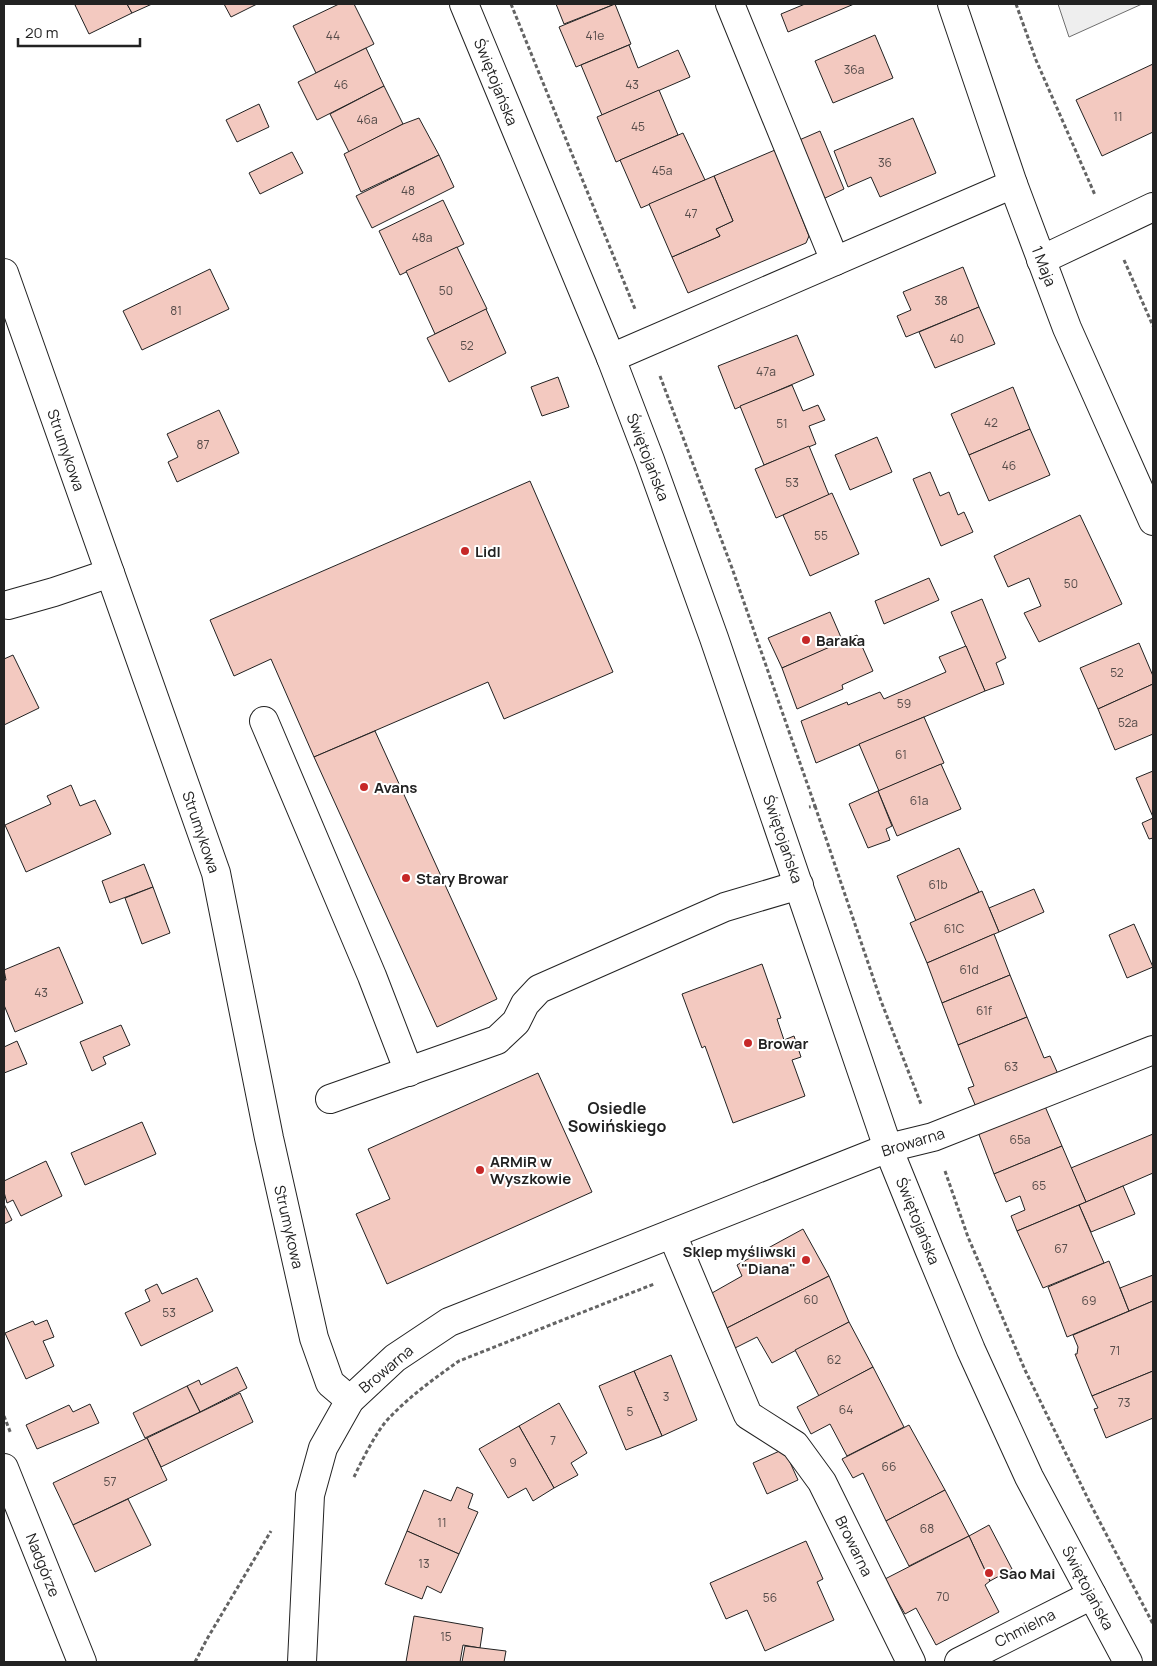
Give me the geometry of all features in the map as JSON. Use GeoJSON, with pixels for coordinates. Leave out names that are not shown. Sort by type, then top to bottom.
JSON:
{"type":"FeatureCollection","features":[{"type":"Feature","properties":{"kind":"street","name":"Świętojańska"},"geometry":{"type":"LineString","coordinates":[[464,4],[610,358],[683,548],[888,1148],[936,1268],[999,1414],[1029,1477],[1128,1662]]}},
{"type":"Feature","properties":{"kind":"street"},"geometry":{"type":"LineString","coordinates":[[730,4],[835,261]]}},
{"type":"Feature","properties":{"kind":"street","name":"1 Maja"},"geometry":{"type":"LineString","coordinates":[[952,4],[1013,184],[1067,328],[1144,478],[1153,521]]}},
{"type":"Feature","properties":{"kind":"street"},"geometry":{"type":"LineString","coordinates":[[610,358],[1013,184]]}},
{"type":"Feature","properties":{"kind":"street"},"geometry":{"type":"LineString","coordinates":[[1042,260],[1153,207]]}},
{"type":"Feature","properties":{"kind":"street","name":"Strumykowa"},"geometry":{"type":"LineString","coordinates":[[4,273],[216,873],[269,1138],[314,1338],[330,1383],[350,1400]]}},
{"type":"Feature","properties":{"kind":"street"},"geometry":{"type":"LineString","coordinates":[[8,605],[110,573]]}},
{"type":"Feature","properties":{"kind":"street"},"geometry":{"type":"LineString","coordinates":[[264,721],[372,976],[409,1072]]}},
{"type":"Feature","properties":{"kind":"street"},"geometry":{"type":"LineString","coordinates":[[330,1099],[497,1040],[516,1022],[525,1004],[539,989],[725,907],[798,885]]}},
{"type":"Feature","properties":{"kind":"street","name":"Browarna"},"geometry":{"type":"LineString","coordinates":[[302,1662],[310,1495],[324,1448],[350,1400],[394,1358],[449,1322],[888,1148],[934,1138],[1153,1050]]}},
{"type":"Feature","properties":{"kind":"street","name":"Browarna"},"geometry":{"type":"LineString","coordinates":[[672,1234],[748,1416],[795,1445],[822,1482],[911,1662]]}},
{"type":"Feature","properties":{"kind":"street","name":"Nadgórze"},"geometry":{"type":"LineString","coordinates":[[4,1468],[82,1662]]}},
{"type":"Feature","properties":{"kind":"street","name":"Chmielna"},"geometry":{"type":"LineString","coordinates":[[959,1662],[1092,1594]]}},
{"type":"Feature","properties":{"kind":"path"},"geometry":{"type":"LineString","coordinates":[[1016,4],[1036,60],[1153,326]]}},
{"type":"Feature","properties":{"kind":"path"},"geometry":{"type":"LineString","coordinates":[[815,806],[881,1000],[934,1138],[968,1237],[1025,1370],[1091,1505],[1153,1624]]}},
{"type":"Feature","properties":{"kind":"path"},"geometry":{"type":"LineString","coordinates":[[352,1482],[364,1457],[388,1418],[432,1380],[459,1362],[687,1270]]}},
{"type":"Feature","properties":{"kind":"path"},"geometry":{"type":"LineString","coordinates":[[195,1662],[273,1528]]}},
{"type":"Feature","properties":{"kind":"shaded area"},"geometry":{"type":"Polygon","coordinates":[[[1058,4],[1142,4],[1069,37],[1058,4]]]}},
{"type":"Feature","properties":{"kind":"building"},"geometry":{"type":"Polygon","coordinates":[[[127,4],[132,13],[89,34],[75,5],[127,4]]]}},
{"type":"Feature","properties":{"kind":"building"},"geometry":{"type":"Polygon","coordinates":[[[127,4],[152,4],[132,13],[127,4]]]}},
{"type":"Feature","properties":{"kind":"building"},"geometry":{"type":"Polygon","coordinates":[[[224,4],[257,4],[231,17],[224,4]]]}},
{"type":"Feature","properties":{"kind":"building"},"geometry":{"type":"Polygon","coordinates":[[[339,4],[354,4],[374,44],[316,73],[293,26],[339,4]]]}},
{"type":"Feature","properties":{"kind":"building"},"geometry":{"type":"Polygon","coordinates":[[[556,4],[615,4],[564,24],[556,4]]]}},
{"type":"Feature","properties":{"kind":"building"},"geometry":{"type":"Polygon","coordinates":[[[615,4],[631,44],[576,67],[559,27],[615,4]]]}},
{"type":"Feature","properties":{"kind":"building"},"geometry":{"type":"Polygon","coordinates":[[[805,4],[854,4],[788,32],[781,14],[805,4]]]}},
{"type":"Feature","properties":{"kind":"building"},"geometry":{"type":"Polygon","coordinates":[[[875,35],[893,78],[833,103],[815,61],[875,35]]]}},
{"type":"Feature","properties":{"kind":"building"},"geometry":{"type":"Polygon","coordinates":[[[629,45],[638,68],[678,50],[690,77],[602,115],[581,65],[629,45]]]}},
{"type":"Feature","properties":{"kind":"building"},"geometry":{"type":"Polygon","coordinates":[[[366,48],[384,86],[317,120],[298,82],[366,48]]]}},
{"type":"Feature","properties":{"kind":"building"},"geometry":{"type":"Polygon","coordinates":[[[1153,64],[1153,132],[1102,156],[1076,100],[1153,64]]]}},
{"type":"Feature","properties":{"kind":"building"},"geometry":{"type":"Polygon","coordinates":[[[384,86],[403,124],[349,152],[330,114],[384,86]]]}},
{"type":"Feature","properties":{"kind":"building"},"geometry":{"type":"Polygon","coordinates":[[[659,90],[678,135],[616,162],[597,117],[659,90]]]}},
{"type":"Feature","properties":{"kind":"building"},"geometry":{"type":"Polygon","coordinates":[[[259,104],[269,127],[237,142],[226,120],[259,104]]]}},
{"type":"Feature","properties":{"kind":"building"},"geometry":{"type":"Polygon","coordinates":[[[419,118],[439,155],[361,192],[344,154],[403,124],[419,118]]]}},
{"type":"Feature","properties":{"kind":"building"},"geometry":{"type":"Polygon","coordinates":[[[913,118],[936,173],[880,197],[871,177],[848,187],[834,151],[913,118]]]}},
{"type":"Feature","properties":{"kind":"building"},"geometry":{"type":"Polygon","coordinates":[[[820,131],[844,189],[821,200],[797,141],[820,131]]]}},
{"type":"Feature","properties":{"kind":"building"},"geometry":{"type":"Polygon","coordinates":[[[683,133],[705,180],[641,208],[620,160],[683,133]]]}},
{"type":"Feature","properties":{"kind":"building"},"geometry":{"type":"Polygon","coordinates":[[[775,150],[809,236],[806,243],[688,293],[672,257],[720,236],[716,229],[733,221],[714,176],[775,150]]]}},
{"type":"Feature","properties":{"kind":"building"},"geometry":{"type":"Polygon","coordinates":[[[292,152],[303,173],[260,194],[249,173],[292,152]]]}},
{"type":"Feature","properties":{"kind":"building"},"geometry":{"type":"Polygon","coordinates":[[[439,155],[454,187],[372,228],[356,196],[439,155]]]}},
{"type":"Feature","properties":{"kind":"building"},"geometry":{"type":"Polygon","coordinates":[[[714,176],[733,221],[716,229],[720,236],[672,257],[649,204],[714,176]]]}},
{"type":"Feature","properties":{"kind":"building"},"geometry":{"type":"Polygon","coordinates":[[[443,200],[464,244],[400,275],[379,231],[443,200]]]}},
{"type":"Feature","properties":{"kind":"building"},"geometry":{"type":"Polygon","coordinates":[[[457,247],[487,309],[435,334],[406,271],[457,247]]]}},
{"type":"Feature","properties":{"kind":"building"},"geometry":{"type":"Polygon","coordinates":[[[963,267],[979,307],[906,337],[897,316],[911,310],[903,292],[963,267]]]}},
{"type":"Feature","properties":{"kind":"building"},"geometry":{"type":"Polygon","coordinates":[[[210,269],[229,309],[142,350],[123,311],[210,269]]]}},
{"type":"Feature","properties":{"kind":"building"},"geometry":{"type":"Polygon","coordinates":[[[979,307],[995,344],[935,368],[919,332],[979,307]]]}},
{"type":"Feature","properties":{"kind":"building"},"geometry":{"type":"Polygon","coordinates":[[[486,309],[506,353],[449,382],[427,338],[486,309]]]}},
{"type":"Feature","properties":{"kind":"building"},"geometry":{"type":"Polygon","coordinates":[[[797,335],[814,375],[735,409],[718,366],[797,335]]]}},
{"type":"Feature","properties":{"kind":"building"},"geometry":{"type":"Polygon","coordinates":[[[558,377],[569,407],[542,416],[531,387],[558,377]]]}},
{"type":"Feature","properties":{"kind":"building"},"geometry":{"type":"Polygon","coordinates":[[[792,385],[803,411],[818,405],[825,420],[809,426],[816,444],[764,465],[740,406],[792,385]]]}},
{"type":"Feature","properties":{"kind":"building"},"geometry":{"type":"Polygon","coordinates":[[[1013,387],[1030,429],[969,455],[951,414],[1013,387]]]}},
{"type":"Feature","properties":{"kind":"building"},"geometry":{"type":"Polygon","coordinates":[[[219,410],[239,453],[177,482],[168,462],[178,457],[167,434],[219,410]]]}},
{"type":"Feature","properties":{"kind":"building"},"geometry":{"type":"Polygon","coordinates":[[[1030,429],[1050,475],[989,501],[969,455],[1030,429]]]}},
{"type":"Feature","properties":{"kind":"building"},"geometry":{"type":"Polygon","coordinates":[[[877,437],[892,472],[850,490],[835,455],[877,437]]]}},
{"type":"Feature","properties":{"kind":"building"},"geometry":{"type":"Polygon","coordinates":[[[809,446],[829,495],[776,518],[755,469],[809,446]]]}},
{"type":"Feature","properties":{"kind":"building"},"geometry":{"type":"Polygon","coordinates":[[[930,472],[940,496],[949,492],[958,515],[964,512],[973,532],[941,546],[913,479],[930,472]]]}},
{"type":"Feature","properties":{"kind":"building","name":"Lidl"},"geometry":{"type":"Polygon","coordinates":[[[530,481],[613,672],[504,719],[488,682],[314,757],[271,659],[234,676],[210,620],[530,481]]]}},
{"type":"Feature","properties":{"kind":"building"},"geometry":{"type":"Polygon","coordinates":[[[832,493],[859,554],[810,576],[783,515],[832,493]]]}},
{"type":"Feature","properties":{"kind":"building"},"geometry":{"type":"Polygon","coordinates":[[[1080,515],[1122,604],[1039,642],[1024,613],[1041,606],[1029,578],[1008,587],[994,556],[1080,515]]]}},
{"type":"Feature","properties":{"kind":"building"},"geometry":{"type":"Polygon","coordinates":[[[929,578],[939,600],[884,624],[875,601],[929,578]]]}},
{"type":"Feature","properties":{"kind":"building"},"geometry":{"type":"Polygon","coordinates":[[[982,599],[1006,658],[996,663],[1004,684],[985,691],[951,612],[982,599]]]}},
{"type":"Feature","properties":{"kind":"building","name":"Baraka"},"geometry":{"type":"Polygon","coordinates":[[[830,612],[843,642],[782,668],[768,638],[830,612]]]}},
{"type":"Feature","properties":{"kind":"building"},"geometry":{"type":"Polygon","coordinates":[[[857,635],[873,671],[842,685],[843,689],[797,709],[782,668],[857,635]]]}},
{"type":"Feature","properties":{"kind":"building"},"geometry":{"type":"Polygon","coordinates":[[[1139,643],[1153,676],[1153,684],[1098,709],[1080,668],[1139,643]]]}},
{"type":"Feature","properties":{"kind":"building"},"geometry":{"type":"Polygon","coordinates":[[[966,646],[985,691],[816,763],[801,721],[847,702],[848,705],[880,692],[884,699],[946,672],[939,657],[966,646]]]}},
{"type":"Feature","properties":{"kind":"building"},"geometry":{"type":"Polygon","coordinates":[[[13,655],[39,708],[4,725],[4,659],[13,655]]]}},
{"type":"Feature","properties":{"kind":"building"},"geometry":{"type":"Polygon","coordinates":[[[1153,684],[1153,734],[1115,750],[1098,709],[1153,684]]]}},
{"type":"Feature","properties":{"kind":"building"},"geometry":{"type":"Polygon","coordinates":[[[924,717],[944,763],[879,791],[859,744],[924,717]]]}},
{"type":"Feature","properties":{"kind":"building","name":"Stary Browar"},"geometry":{"type":"Polygon","coordinates":[[[375,731],[497,999],[437,1027],[314,757],[375,731]]]}},
{"type":"Feature","properties":{"kind":"building"},"geometry":{"type":"Polygon","coordinates":[[[941,764],[961,809],[897,836],[878,791],[941,764]]]}},
{"type":"Feature","properties":{"kind":"building"},"geometry":{"type":"Polygon","coordinates":[[[1153,771],[1153,817],[1136,778],[1153,771]]]}},
{"type":"Feature","properties":{"kind":"building"},"geometry":{"type":"Polygon","coordinates":[[[71,785],[80,806],[95,800],[111,834],[26,872],[5,825],[51,804],[47,796],[71,785]]]}},
{"type":"Feature","properties":{"kind":"building"},"geometry":{"type":"Polygon","coordinates":[[[878,791],[892,826],[886,829],[890,840],[868,848],[849,804],[878,791]]]}},
{"type":"Feature","properties":{"kind":"building"},"geometry":{"type":"Polygon","coordinates":[[[1153,818],[1153,838],[1149,839],[1142,823],[1153,818]]]}},
{"type":"Feature","properties":{"kind":"building"},"geometry":{"type":"Polygon","coordinates":[[[959,848],[979,892],[916,921],[897,876],[959,848]]]}},
{"type":"Feature","properties":{"kind":"building"},"geometry":{"type":"Polygon","coordinates":[[[144,864],[153,887],[110,903],[102,881],[144,864]]]}},
{"type":"Feature","properties":{"kind":"building"},"geometry":{"type":"Polygon","coordinates":[[[153,887],[170,933],[142,944],[125,898],[153,887]]]}},
{"type":"Feature","properties":{"kind":"building"},"geometry":{"type":"Polygon","coordinates":[[[1034,889],[1044,912],[999,932],[989,908],[1034,889]]]}},
{"type":"Feature","properties":{"kind":"building"},"geometry":{"type":"Polygon","coordinates":[[[982,891],[999,932],[927,963],[910,923],[982,891]]]}},
{"type":"Feature","properties":{"kind":"building"},"geometry":{"type":"Polygon","coordinates":[[[1134,924],[1153,967],[1127,978],[1109,935],[1134,924]]]}},
{"type":"Feature","properties":{"kind":"building"},"geometry":{"type":"Polygon","coordinates":[[[994,934],[1010,975],[942,1003],[927,963],[994,934]]]}},
{"type":"Feature","properties":{"kind":"building"},"geometry":{"type":"Polygon","coordinates":[[[59,947],[83,1003],[15,1032],[4,1005],[4,980],[6,980],[4,970],[59,947]]]}},
{"type":"Feature","properties":{"kind":"building","name":"Browar"},"geometry":{"type":"Polygon","coordinates":[[[762,964],[781,1018],[777,1019],[784,1040],[794,1036],[801,1057],[792,1060],[805,1096],[733,1123],[705,1046],[702,1048],[682,994],[762,964]]]}},
{"type":"Feature","properties":{"kind":"building"},"geometry":{"type":"Polygon","coordinates":[[[1010,975],[1027,1017],[958,1045],[942,1003],[1010,975]]]}},
{"type":"Feature","properties":{"kind":"building"},"geometry":{"type":"Polygon","coordinates":[[[1027,1017],[1044,1058],[1050,1056],[1058,1074],[976,1107],[968,1088],[974,1086],[958,1045],[1027,1017]]]}},
{"type":"Feature","properties":{"kind":"building"},"geometry":{"type":"Polygon","coordinates":[[[121,1025],[130,1045],[103,1057],[106,1064],[92,1071],[80,1042],[121,1025]]]}},
{"type":"Feature","properties":{"kind":"building"},"geometry":{"type":"Polygon","coordinates":[[[17,1041],[27,1064],[4,1073],[4,1047],[17,1041]]]}},
{"type":"Feature","properties":{"kind":"building","name":"ARMiR w Wyszkowie"},"geometry":{"type":"Polygon","coordinates":[[[538,1073],[592,1192],[387,1284],[356,1214],[390,1199],[368,1149],[538,1073]]]}},
{"type":"Feature","properties":{"kind":"building"},"geometry":{"type":"Polygon","coordinates":[[[1044,1104],[1062,1146],[994,1174],[978,1132],[1044,1104]]]}},
{"type":"Feature","properties":{"kind":"building"},"geometry":{"type":"Polygon","coordinates":[[[142,1122],[156,1154],[85,1185],[71,1153],[142,1122]]]}},
{"type":"Feature","properties":{"kind":"building"},"geometry":{"type":"Polygon","coordinates":[[[1153,1134],[1153,1173],[1086,1202],[1071,1168],[1153,1134]]]}},
{"type":"Feature","properties":{"kind":"building"},"geometry":{"type":"Polygon","coordinates":[[[1062,1146],[1086,1202],[1017,1231],[1011,1216],[1025,1210],[1020,1196],[1006,1202],[994,1174],[1062,1146]]]}},
{"type":"Feature","properties":{"kind":"building"},"geometry":{"type":"Polygon","coordinates":[[[46,1161],[62,1196],[21,1216],[13,1200],[7,1203],[4,1181],[46,1161]]]}},
{"type":"Feature","properties":{"kind":"building"},"geometry":{"type":"Polygon","coordinates":[[[1123,1186],[1135,1214],[1091,1232],[1079,1205],[1123,1186]]]}},
{"type":"Feature","properties":{"kind":"building"},"geometry":{"type":"Polygon","coordinates":[[[4,1204],[12,1220],[4,1224],[4,1204]]]}},
{"type":"Feature","properties":{"kind":"building"},"geometry":{"type":"Polygon","coordinates":[[[1079,1205],[1104,1263],[1043,1288],[1017,1231],[1079,1205]]]}},
{"type":"Feature","properties":{"kind":"building"},"geometry":{"type":"Polygon","coordinates":[[[803,1229],[829,1276],[727,1328],[712,1293],[742,1276],[737,1265],[803,1229]]]}},
{"type":"Feature","properties":{"kind":"building"},"geometry":{"type":"Polygon","coordinates":[[[1109,1261],[1129,1311],[1067,1337],[1048,1287],[1109,1261]]]}},
{"type":"Feature","properties":{"kind":"building"},"geometry":{"type":"Polygon","coordinates":[[[1153,1275],[1153,1301],[1129,1311],[1120,1288],[1153,1275]]]}},
{"type":"Feature","properties":{"kind":"building"},"geometry":{"type":"Polygon","coordinates":[[[829,1276],[849,1322],[772,1363],[757,1337],[735,1348],[727,1328],[829,1276]]]}},
{"type":"Feature","properties":{"kind":"building"},"geometry":{"type":"Polygon","coordinates":[[[197,1278],[213,1311],[141,1346],[125,1313],[150,1301],[145,1290],[157,1284],[162,1294],[197,1278]]]}},
{"type":"Feature","properties":{"kind":"building"},"geometry":{"type":"Polygon","coordinates":[[[1153,1301],[1153,1371],[1092,1396],[1075,1354],[1077,1354],[1078,1347],[1073,1335],[1153,1301]]]}},
{"type":"Feature","properties":{"kind":"building"},"geometry":{"type":"Polygon","coordinates":[[[47,1320],[54,1337],[43,1341],[54,1366],[26,1379],[5,1333],[33,1321],[35,1325],[47,1320]]]}},
{"type":"Feature","properties":{"kind":"building"},"geometry":{"type":"Polygon","coordinates":[[[849,1322],[873,1367],[819,1396],[795,1350],[849,1322]]]}},
{"type":"Feature","properties":{"kind":"building"},"geometry":{"type":"Polygon","coordinates":[[[671,1355],[697,1420],[662,1436],[634,1371],[671,1355]]]}},
{"type":"Feature","properties":{"kind":"building"},"geometry":{"type":"Polygon","coordinates":[[[237,1367],[247,1388],[200,1412],[187,1386],[199,1380],[201,1385],[237,1367]]]}},
{"type":"Feature","properties":{"kind":"building"},"geometry":{"type":"Polygon","coordinates":[[[873,1367],[904,1427],[847,1456],[830,1424],[811,1434],[797,1407],[873,1367]]]}},
{"type":"Feature","properties":{"kind":"building"},"geometry":{"type":"Polygon","coordinates":[[[634,1371],[662,1436],[626,1450],[599,1386],[634,1371]]]}},
{"type":"Feature","properties":{"kind":"building"},"geometry":{"type":"Polygon","coordinates":[[[1153,1371],[1153,1418],[1106,1438],[1094,1409],[1098,1408],[1092,1396],[1153,1371]]]}},
{"type":"Feature","properties":{"kind":"building"},"geometry":{"type":"Polygon","coordinates":[[[187,1386],[200,1412],[145,1438],[133,1413],[187,1386]]]}},
{"type":"Feature","properties":{"kind":"building"},"geometry":{"type":"Polygon","coordinates":[[[240,1393],[253,1422],[161,1467],[147,1438],[240,1393]]]}},
{"type":"Feature","properties":{"kind":"building"},"geometry":{"type":"Polygon","coordinates":[[[559,1403],[587,1453],[571,1463],[578,1475],[554,1488],[519,1426],[559,1403]]]}},
{"type":"Feature","properties":{"kind":"building"},"geometry":{"type":"Polygon","coordinates":[[[90,1404],[99,1423],[37,1449],[26,1425],[69,1405],[73,1412],[90,1404]]]}},
{"type":"Feature","properties":{"kind":"building"},"geometry":{"type":"Polygon","coordinates":[[[909,1425],[945,1490],[886,1521],[863,1473],[853,1478],[842,1459],[909,1425]]]}},
{"type":"Feature","properties":{"kind":"building"},"geometry":{"type":"Polygon","coordinates":[[[519,1426],[554,1488],[533,1501],[526,1488],[508,1498],[479,1449],[519,1426]]]}},
{"type":"Feature","properties":{"kind":"building"},"geometry":{"type":"Polygon","coordinates":[[[147,1438],[167,1480],[73,1525],[53,1483],[147,1438]]]}},
{"type":"Feature","properties":{"kind":"building"},"geometry":{"type":"Polygon","coordinates":[[[784,1449],[798,1480],[767,1494],[753,1463],[784,1449]]]}},
{"type":"Feature","properties":{"kind":"building"},"geometry":{"type":"Polygon","coordinates":[[[457,1487],[473,1494],[468,1508],[478,1512],[459,1554],[407,1531],[424,1490],[451,1501],[457,1487]]]}},
{"type":"Feature","properties":{"kind":"building"},"geometry":{"type":"Polygon","coordinates":[[[945,1490],[969,1536],[909,1566],[886,1521],[945,1490]]]}},
{"type":"Feature","properties":{"kind":"building"},"geometry":{"type":"Polygon","coordinates":[[[128,1499],[151,1545],[95,1572],[73,1525],[128,1499]]]}},
{"type":"Feature","properties":{"kind":"building"},"geometry":{"type":"Polygon","coordinates":[[[989,1525],[1012,1569],[990,1581],[969,1536],[989,1525]]]}},
{"type":"Feature","properties":{"kind":"building"},"geometry":{"type":"Polygon","coordinates":[[[407,1531],[459,1554],[441,1593],[427,1586],[422,1599],[385,1584],[407,1531]]]}},
{"type":"Feature","properties":{"kind":"building"},"geometry":{"type":"Polygon","coordinates":[[[969,1536],[990,1581],[985,1585],[999,1612],[936,1645],[916,1608],[905,1614],[885,1579],[969,1536]]]}},
{"type":"Feature","properties":{"kind":"building"},"geometry":{"type":"Polygon","coordinates":[[[806,1541],[823,1579],[817,1582],[834,1620],[765,1651],[747,1610],[726,1619],[710,1583],[806,1541]]]}},
{"type":"Feature","properties":{"kind":"building"},"geometry":{"type":"Polygon","coordinates":[[[414,1616],[483,1628],[480,1648],[463,1645],[460,1662],[406,1662],[414,1616]]]}},
{"type":"Feature","properties":{"kind":"building"},"geometry":{"type":"Polygon","coordinates":[[[465,1646],[506,1651],[504,1662],[462,1662],[465,1646]]]}},
{"type":"Feature","properties":{"kind":"place","name":"Lidl"},"geometry":{"type":"Point","coordinates":[465,551]}},
{"type":"Feature","properties":{"kind":"place","name":"Baraka"},"geometry":{"type":"Point","coordinates":[806,640]}},
{"type":"Feature","properties":{"kind":"place","name":"Avans"},"geometry":{"type":"Point","coordinates":[364,787]}},
{"type":"Feature","properties":{"kind":"place","name":"Stary Browar"},"geometry":{"type":"Point","coordinates":[406,878]}},
{"type":"Feature","properties":{"kind":"place","name":"Browar"},"geometry":{"type":"Point","coordinates":[748,1043]}},
{"type":"Feature","properties":{"kind":"place","name":"ARMiR w Wyszkowie"},"geometry":{"type":"Point","coordinates":[480,1170]}},
{"type":"Feature","properties":{"kind":"place","name":"Sklep myśliwski \"Diana\""},"geometry":{"type":"Point","coordinates":[806,1260]}},
{"type":"Feature","properties":{"kind":"place","name":"Sao Mai"},"geometry":{"type":"Point","coordinates":[989,1573]}},
{"type":"Feature","properties":{"kind":"district","name":"Osiedle Sowińskiego"},"geometry":{"type":"Point","coordinates":[617,1117]}}]}
